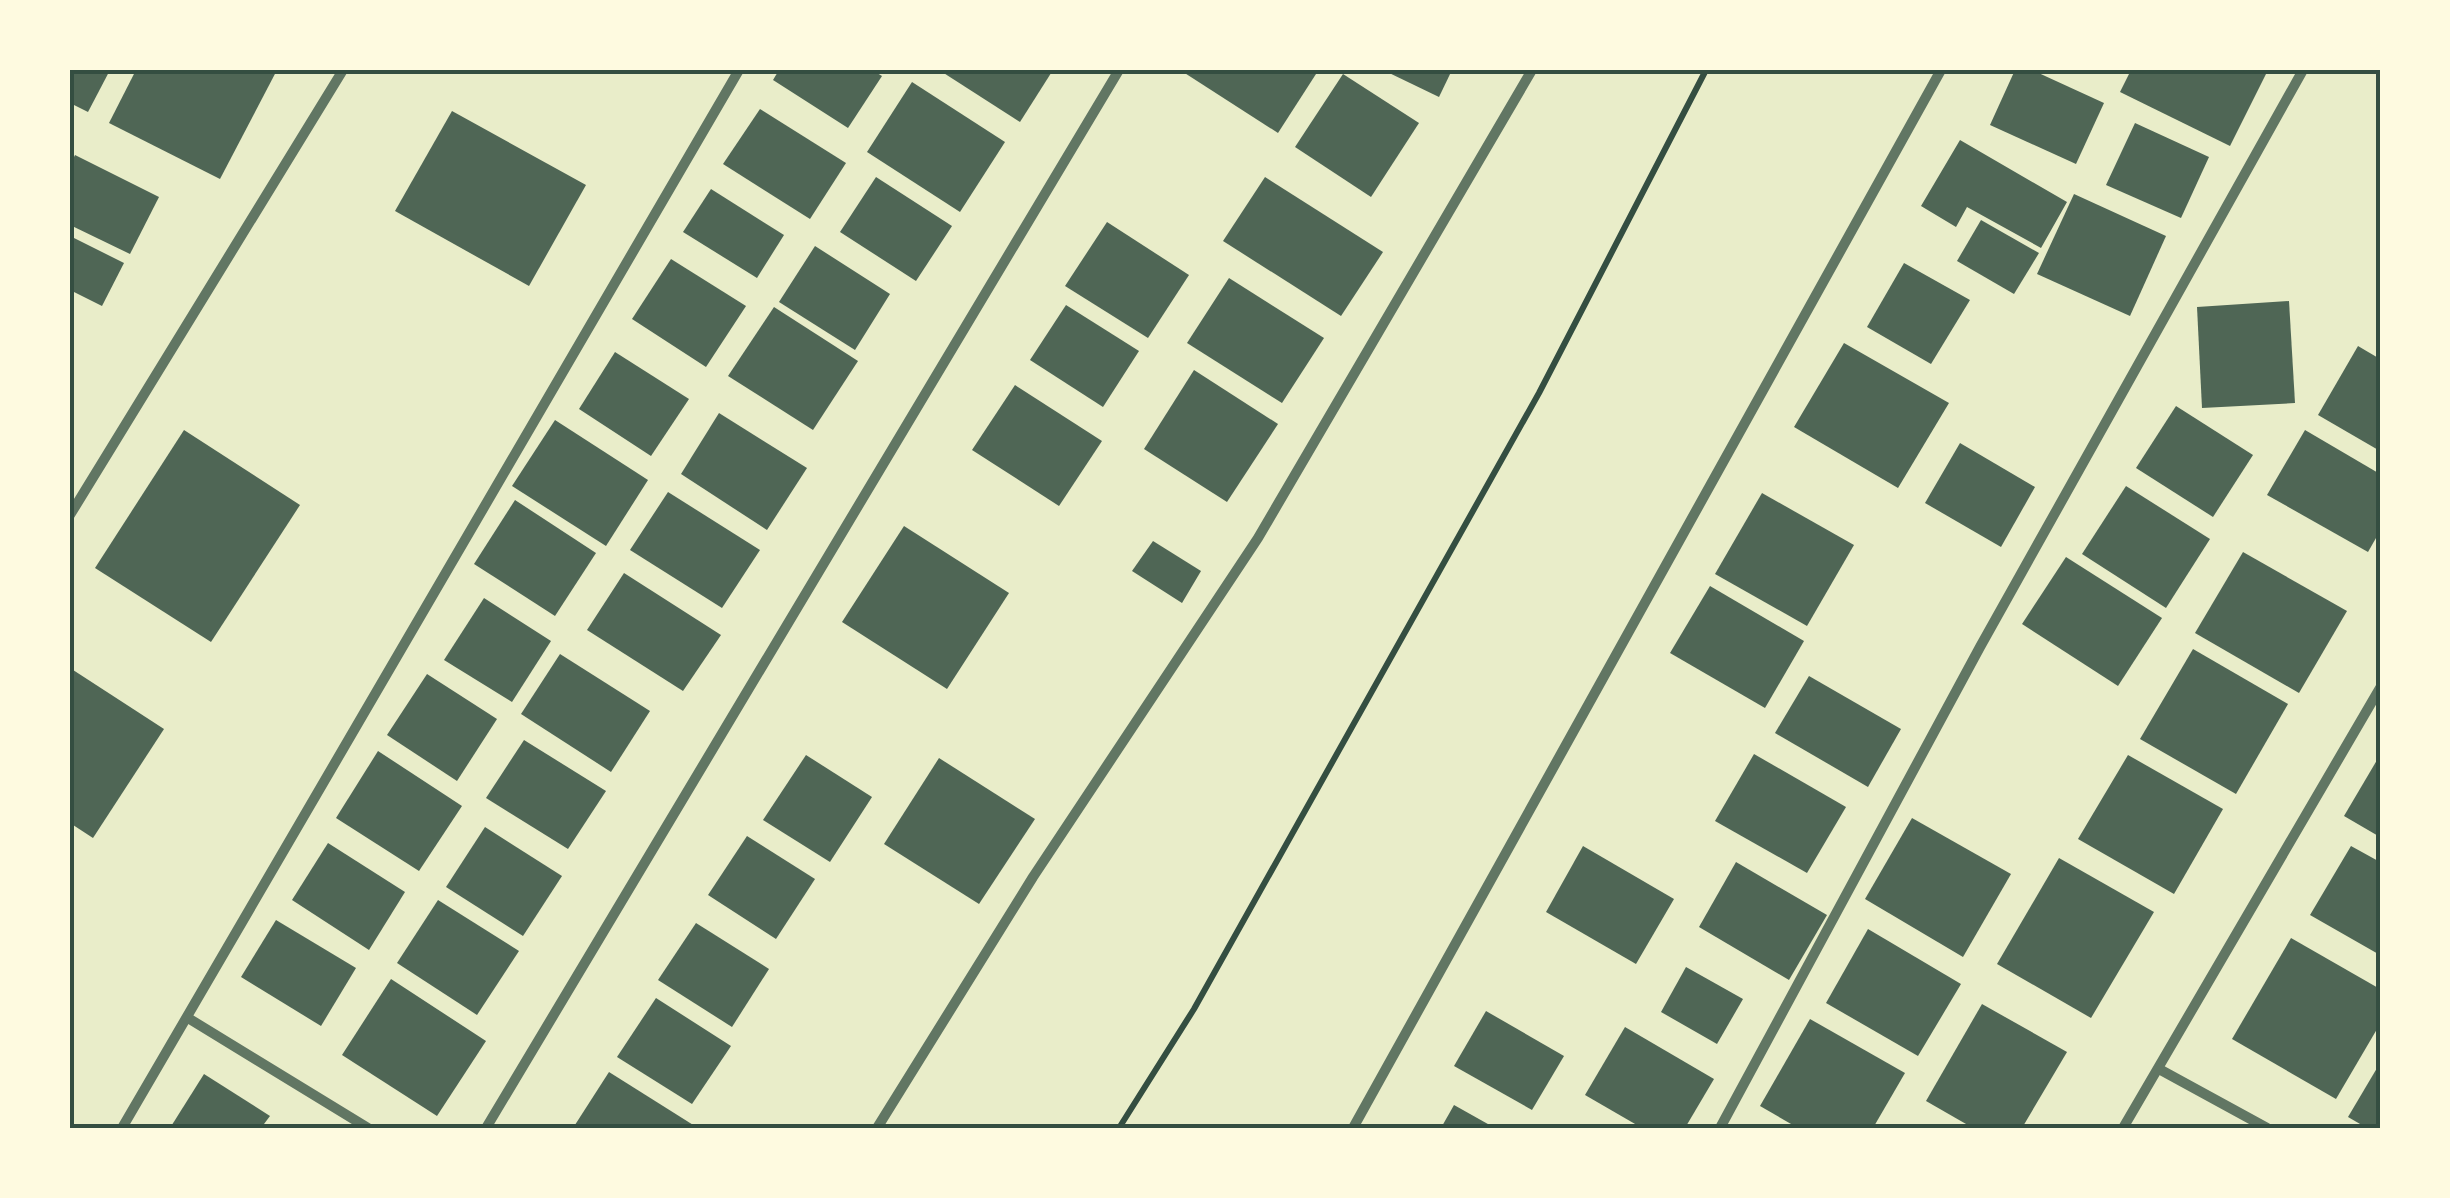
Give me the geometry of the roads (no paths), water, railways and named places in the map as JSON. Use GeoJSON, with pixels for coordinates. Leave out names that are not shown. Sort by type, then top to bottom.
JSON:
{"type":"FeatureCollection","features":[{"type":"Feature","properties":{"kind":"street"},"geometry":{"type":"LineString","coordinates":[[70,515],[343,70]]}},
{"type":"Feature","properties":{"kind":"street"},"geometry":{"type":"LineString","coordinates":[[122,1128],[739,70]]}},
{"type":"Feature","properties":{"kind":"street"},"geometry":{"type":"LineString","coordinates":[[486,1128],[1119,70]]}},
{"type":"Feature","properties":{"kind":"street"},"geometry":{"type":"LineString","coordinates":[[878,1128],[979,964],[1258,538],[1532,70]]}},
{"type":"Feature","properties":{"kind":"street"},"geometry":{"type":"LineString","coordinates":[[1352,1128],[1941,70]]}},
{"type":"Feature","properties":{"kind":"street"},"geometry":{"type":"LineString","coordinates":[[1720,1128],[1980,647],[2302,70]]}},
{"type":"Feature","properties":{"kind":"street"},"geometry":{"type":"LineString","coordinates":[[2123,1128],[2380,688]]}},
{"type":"Feature","properties":{"kind":"street"},"geometry":{"type":"LineString","coordinates":[[188,1018],[368,1128]]}},
{"type":"Feature","properties":{"kind":"street"},"geometry":{"type":"LineString","coordinates":[[2159,1069],[2267,1128]]}}]}
